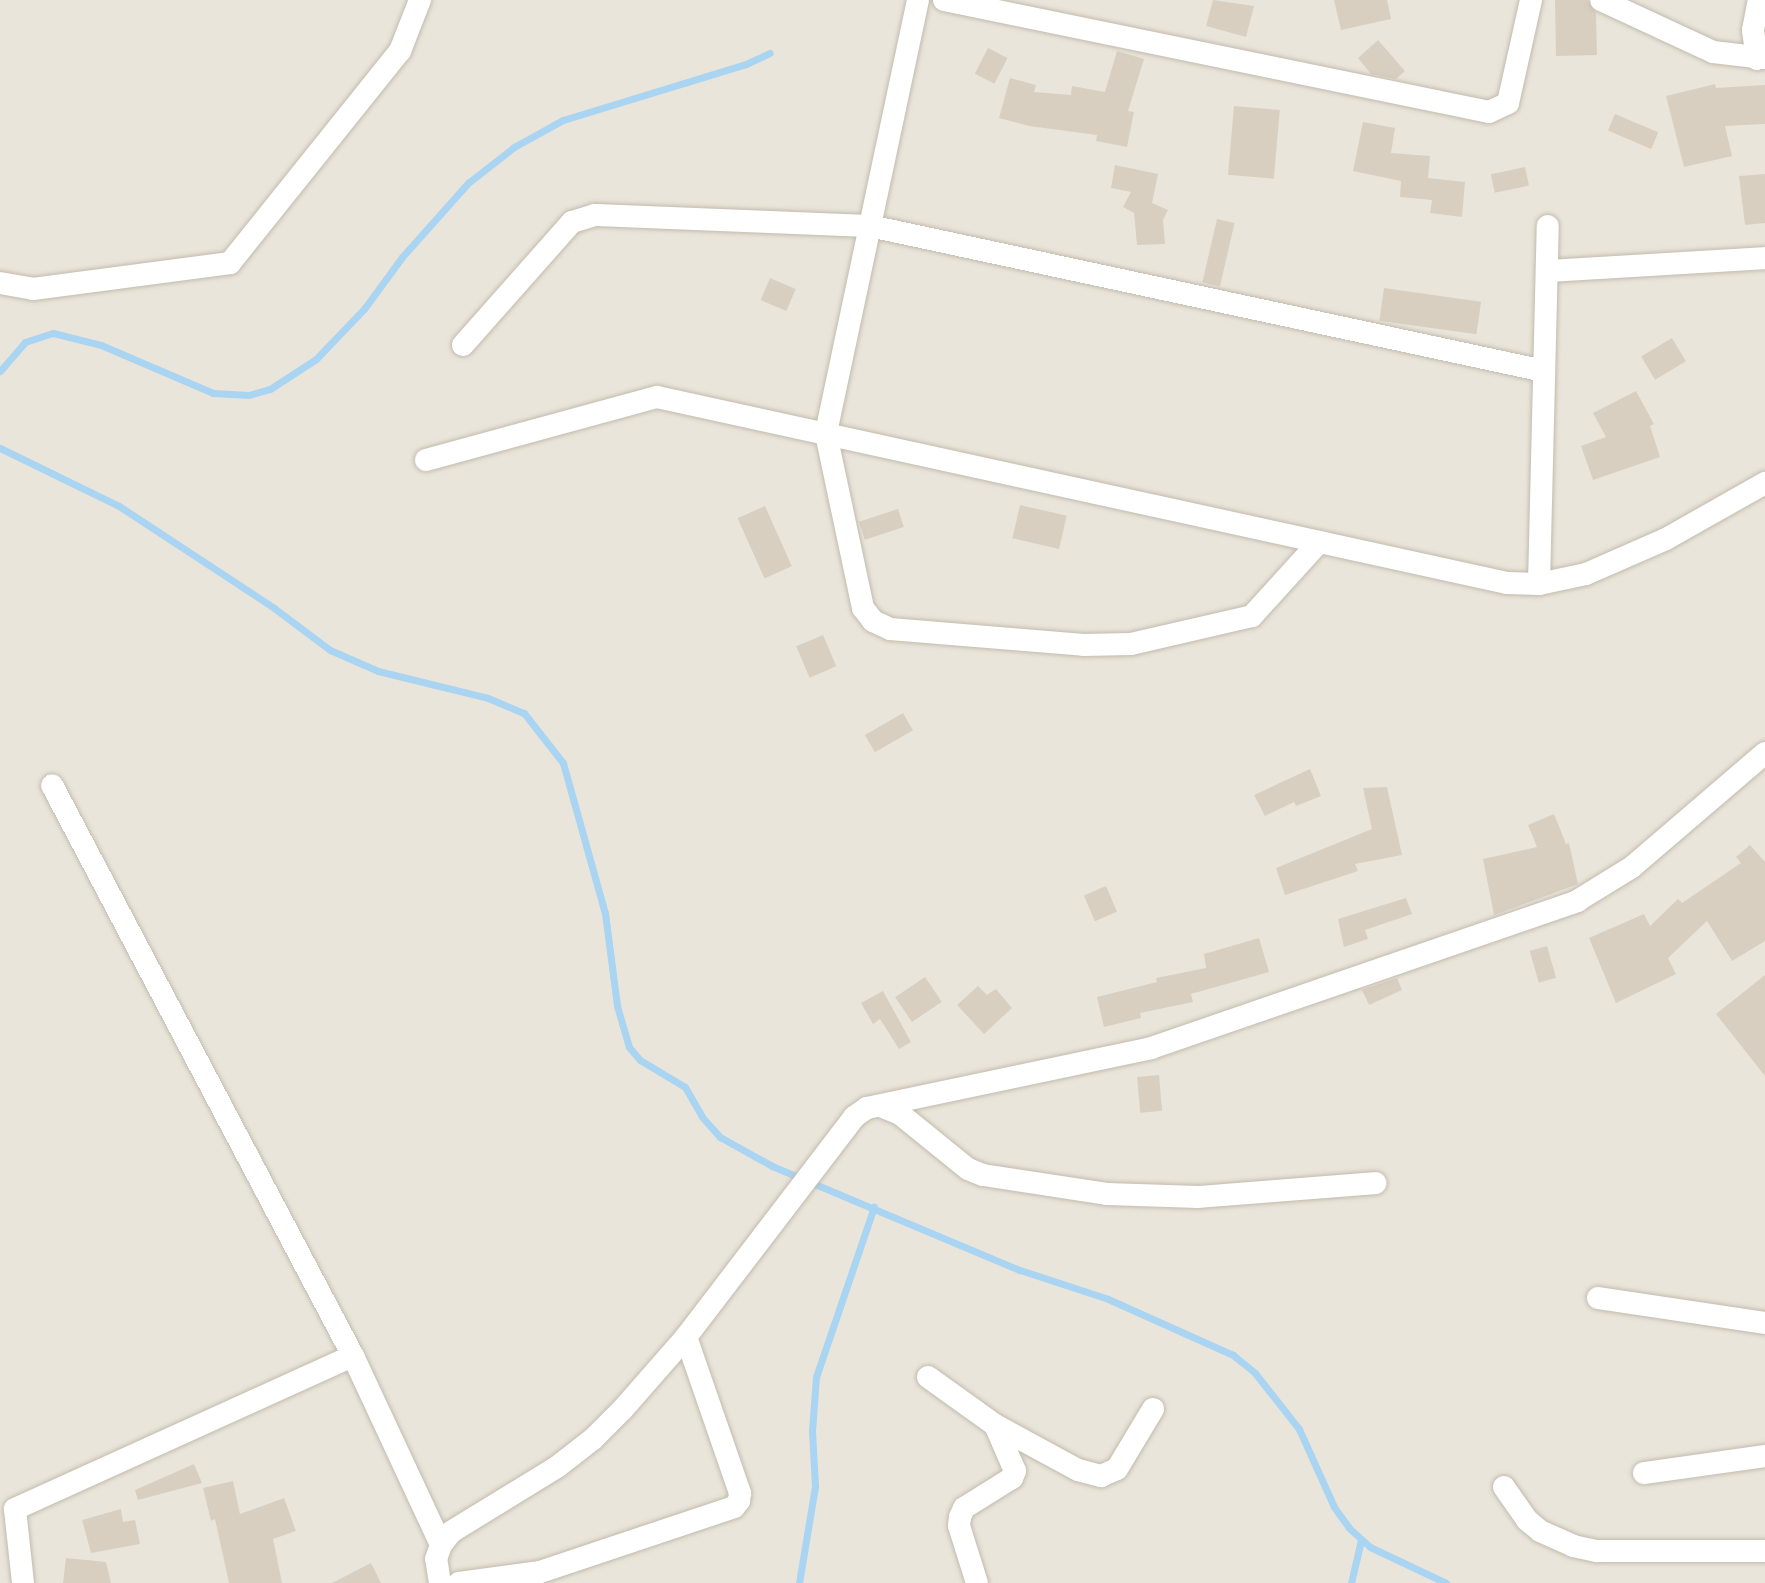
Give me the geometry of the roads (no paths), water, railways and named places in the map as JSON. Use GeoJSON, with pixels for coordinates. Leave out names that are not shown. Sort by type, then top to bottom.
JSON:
{"type":"FeatureCollection","features":[{"type":"Feature","properties":{"kind":"street"},"geometry":{"type":"LineString","coordinates":[[0,283],[33,289],[230,263],[400,51],[420,0]]}},
{"type":"Feature","properties":{"kind":"street"},"geometry":{"type":"LineString","coordinates":[[918,0],[826,434],[863,608],[873,621],[890,629],[1083,645],[1131,644],[1252,616],[1319,542]]}},
{"type":"Feature","properties":{"kind":"street"},"geometry":{"type":"LineString","coordinates":[[944,0],[1489,112],[1508,103],[1531,0]]}},
{"type":"Feature","properties":{"kind":"street"},"geometry":{"type":"LineString","coordinates":[[1601,0],[1713,52],[1761,58],[1753,30],[1759,0]]}},
{"type":"Feature","properties":{"kind":"street"},"geometry":{"type":"LineString","coordinates":[[463,345],[572,222],[582,217],[870,226],[1544,371]]}},
{"type":"Feature","properties":{"kind":"street"},"geometry":{"type":"LineString","coordinates":[[1539,584],[1548,226]]}},
{"type":"Feature","properties":{"kind":"street"},"geometry":{"type":"LineString","coordinates":[[1547,271],[1765,258]]}},
{"type":"Feature","properties":{"kind":"street"},"geometry":{"type":"LineString","coordinates":[[426,460],[657,397],[1507,583],[1539,584],[1586,574],[1666,539],[1765,483]]}},
{"type":"Feature","properties":{"kind":"street"},"geometry":{"type":"LineString","coordinates":[[440,1583],[436,1559],[441,1545],[451,1532],[557,1467],[593,1439],[686,1337],[854,1117],[867,1108],[1151,1048],[1577,901],[1632,867],[1765,753]]}},
{"type":"Feature","properties":{"kind":"street"},"geometry":{"type":"LineString","coordinates":[[52,785],[353,1356],[441,1545]]}},
{"type":"Feature","properties":{"kind":"street"},"geometry":{"type":"LineString","coordinates":[[883,1107],[900,1114],[968,1169],[999,1178],[1107,1194],[1198,1197],[1375,1183]]}},
{"type":"Feature","properties":{"kind":"street"},"geometry":{"type":"LineString","coordinates":[[1598,1298],[1765,1323]]}},
{"type":"Feature","properties":{"kind":"street"},"geometry":{"type":"LineString","coordinates":[[459,1583],[541,1578],[734,1507],[740,1493],[686,1337]]}},
{"type":"Feature","properties":{"kind":"street"},"geometry":{"type":"LineString","coordinates":[[23,1583],[15,1509],[353,1356]]}},
{"type":"Feature","properties":{"kind":"street"},"geometry":{"type":"LineString","coordinates":[[928,1377],[995,1425],[1078,1470],[1101,1476],[1117,1469],[1153,1409]]}},
{"type":"Feature","properties":{"kind":"street"},"geometry":{"type":"LineString","coordinates":[[977,1583],[960,1517],[964,1508],[1012,1478],[1015,1471],[995,1425]]}},
{"type":"Feature","properties":{"kind":"street"},"geometry":{"type":"LineString","coordinates":[[1644,1473],[1765,1456]]}},
{"type":"Feature","properties":{"kind":"street"},"geometry":{"type":"LineString","coordinates":[[1504,1487],[1527,1520],[1540,1531],[1573,1546],[1597,1551],[1765,1551]]}},
{"type":"Feature","properties":{"kind":"waterway"},"geometry":{"type":"LineString","coordinates":[[0,371],[25,342],[53,333],[101,345],[213,393],[249,395],[270,389],[316,359],[364,309],[402,257],[468,183],[514,147],[563,120],[746,64],[770,53]]}},
{"type":"Feature","properties":{"kind":"waterway"},"geometry":{"type":"LineString","coordinates":[[0,448],[119,506],[274,608],[330,650],[378,671],[488,698],[524,713],[563,763],[605,913],[617,1006],[629,1047],[640,1060],[685,1087],[702,1117],[720,1137],[772,1166],[1020,1270],[1108,1299],[1233,1355],[1255,1373],[1299,1429],[1334,1507],[1349,1528],[1370,1547],[1446,1583]]}},
{"type":"Feature","properties":{"kind":"waterway"},"geometry":{"type":"LineString","coordinates":[[799,1583],[815,1486],[812,1431],[816,1377],[874,1207]]}},
{"type":"Feature","properties":{"kind":"waterway"},"geometry":{"type":"LineString","coordinates":[[1351,1583],[1361,1540]]}}]}
